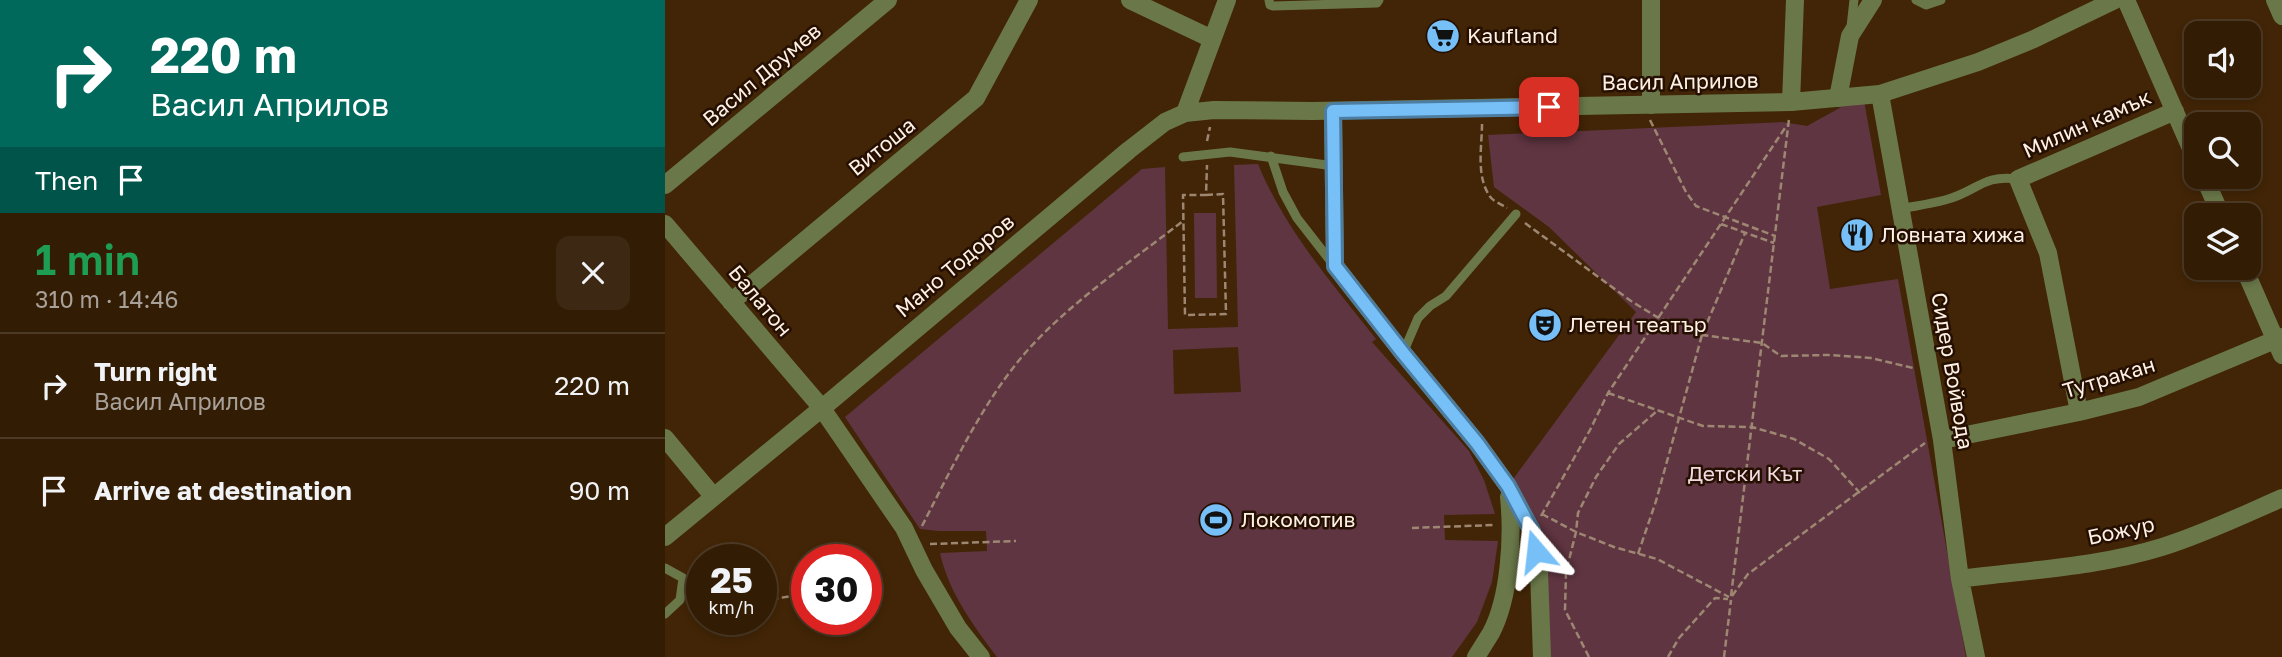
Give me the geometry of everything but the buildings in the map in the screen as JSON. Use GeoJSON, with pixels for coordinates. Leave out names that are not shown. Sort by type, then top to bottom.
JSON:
{"type":"FeatureCollection","features":[{"type":"Feature","properties":{"kind":"street","name":"Васил Друмев"},"geometry":{"type":"LineString","coordinates":[[665,185],[888,0]]}},
{"type":"Feature","properties":{"kind":"street","name":"Витоша"},"geometry":{"type":"LineString","coordinates":[[731,302],[976,98],[1029,0]]}},
{"type":"Feature","properties":{"kind":"street"},"geometry":{"type":"LineString","coordinates":[[1130,0],[1212,39]]}},
{"type":"Feature","properties":{"kind":"street"},"geometry":{"type":"LineString","coordinates":[[1185,113],[1227,0]]}},
{"type":"Feature","properties":{"kind":"street"},"geometry":{"type":"LineString","coordinates":[[1647,105],[1651,0]]}},
{"type":"Feature","properties":{"kind":"street"},"geometry":{"type":"LineString","coordinates":[[1791,102],[1795,0]]}},
{"type":"Feature","properties":{"kind":"street"},"geometry":{"type":"LineString","coordinates":[[1838,98],[1850,36],[1873,0]]}},
{"type":"Feature","properties":{"kind":"street","name":"Васил Априлов"},"geometry":{"type":"LineString","coordinates":[[1185,113],[1214,110],[1333,111],[1791,102],[1879,94],[1978,62],[2034,39],[2115,0]]}},
{"type":"Feature","properties":{"kind":"street"},"geometry":{"type":"LineString","coordinates":[[2126,0],[2184,132]]}},
{"type":"Feature","properties":{"kind":"street"},"geometry":{"type":"LineString","coordinates":[[2275,0],[2282,16]]}},
{"type":"Feature","properties":{"kind":"street","name":"Сидер Войвода"},"geometry":{"type":"LineString","coordinates":[[1879,94],[1942,440],[1961,579],[1976,657]]}},
{"type":"Feature","properties":{"kind":"street"},"geometry":{"type":"LineString","coordinates":[[1333,111],[1335,266],[1477,443],[1508,486],[1532,531],[1539,571],[1542,657]]}},
{"type":"Feature","properties":{"kind":"street","name":"Милин камък"},"geometry":{"type":"LineString","coordinates":[[2018,179],[2175,111]]}},
{"type":"Feature","properties":{"kind":"street","name":"Мано Тодоров"},"geometry":{"type":"LineString","coordinates":[[665,537],[1129,150],[1165,121],[1185,113]]}},
{"type":"Feature","properties":{"kind":"street"},"geometry":{"type":"LineString","coordinates":[[2018,179],[2049,253],[2079,412]]}},
{"type":"Feature","properties":{"kind":"street","name":"Балатон"},"geometry":{"type":"LineString","coordinates":[[665,224],[821,407],[904,528],[923,569],[958,628],[981,657]]}},
{"type":"Feature","properties":{"kind":"street"},"geometry":{"type":"LineString","coordinates":[[2250,280],[2280,344]]}},
{"type":"Feature","properties":{"kind":"street","name":"Тутракан"},"geometry":{"type":"LineString","coordinates":[[1942,440],[2139,397],[2280,344]]}},
{"type":"Feature","properties":{"kind":"street"},"geometry":{"type":"LineString","coordinates":[[665,438],[713,496]]}},
{"type":"Feature","properties":{"kind":"street"},"geometry":{"type":"LineString","coordinates":[[1476,657],[1492,631],[1502,602],[1512,525],[1508,486]]}},
{"type":"Feature","properties":{"kind":"street","name":"Божур"},"geometry":{"type":"LineString","coordinates":[[1961,579],[2118,558],[2201,534],[2282,498]]}},
{"type":"Feature","properties":{"kind":"lane"},"geometry":{"type":"LineString","coordinates":[[1269,0],[1273,6],[1377,3],[1379,0]]}},
{"type":"Feature","properties":{"kind":"lane"},"geometry":{"type":"LineString","coordinates":[[1850,36],[1854,0]]}},
{"type":"Feature","properties":{"kind":"lane"},"geometry":{"type":"LineString","coordinates":[[1916,0],[1926,5],[1941,0]]}},
{"type":"Feature","properties":{"kind":"lane"},"geometry":{"type":"LineString","coordinates":[[1184,157],[1230,152],[1334,166]]}},
{"type":"Feature","properties":{"kind":"lane"},"geometry":{"type":"LineString","coordinates":[[1271,156],[1283,192],[1297,218],[1335,266]]}},
{"type":"Feature","properties":{"kind":"lane"},"geometry":{"type":"LineString","coordinates":[[1900,209],[1945,200],[1970,191],[1986,180],[2004,177],[2018,179]]}},
{"type":"Feature","properties":{"kind":"lane"},"geometry":{"type":"LineString","coordinates":[[1403,353],[1418,317],[1446,296],[1516,214]]}},
{"type":"Feature","properties":{"kind":"lane"},"geometry":{"type":"LineString","coordinates":[[665,568],[683,579],[680,600],[665,614]]}},
{"type":"Feature","properties":{"kind":"path"},"geometry":{"type":"LineString","coordinates":[[1724,657],[1791,102]]}},
{"type":"Feature","properties":{"kind":"path"},"geometry":{"type":"LineString","coordinates":[[1647,105],[1686,192],[1696,206],[1775,236]]}},
{"type":"Feature","properties":{"kind":"path"},"geometry":{"type":"LineString","coordinates":[[1481,108],[1481,163],[1483,182],[1490,197],[1516,214],[1532,230],[1657,317],[1702,335],[1762,344],[1781,356],[1871,358],[1930,372]]}},
{"type":"Feature","properties":{"kind":"path"},"geometry":{"type":"LineString","coordinates":[[1206,195],[1207,137],[1214,110]]}},
{"type":"Feature","properties":{"kind":"path"},"geometry":{"type":"LineString","coordinates":[[1532,531],[1608,393],[1789,122]]}},
{"type":"Feature","properties":{"kind":"path"},"geometry":{"type":"LineString","coordinates":[[1223,194],[1226,314],[1185,315],[1183,195],[1206,195],[1223,194]]}},
{"type":"Feature","properties":{"kind":"path"},"geometry":{"type":"LineString","coordinates":[[1016,541],[912,544],[975,426],[1009,374],[1036,341],[1070,309],[1183,221]]}},
{"type":"Feature","properties":{"kind":"path"},"geometry":{"type":"LineString","coordinates":[[1720,224],[1774,243]]}},
{"type":"Feature","properties":{"kind":"path"},"geometry":{"type":"LineString","coordinates":[[1638,554],[1656,501],[1702,335],[1745,233]]}},
{"type":"Feature","properties":{"kind":"path"},"geometry":{"type":"LineString","coordinates":[[1608,393],[1703,426],[1752,427],[1794,439],[1829,459],[1860,493]]}},
{"type":"Feature","properties":{"kind":"path"},"geometry":{"type":"LineString","coordinates":[[1589,657],[1565,610],[1566,572],[1578,513],[1596,477],[1619,444],[1657,411]]}},
{"type":"Feature","properties":{"kind":"path"},"geometry":{"type":"LineString","coordinates":[[1730,598],[1748,574],[1926,442],[1942,440]]}},
{"type":"Feature","properties":{"kind":"path"},"geometry":{"type":"LineString","coordinates":[[1542,514],[1576,533],[1657,559],[1730,598]]}},
{"type":"Feature","properties":{"kind":"path"},"geometry":{"type":"LineString","coordinates":[[1412,528],[1512,525]]}},
{"type":"Feature","properties":{"kind":"path"},"geometry":{"type":"LineString","coordinates":[[1668,657],[1679,638],[1715,597],[1730,598]]}},
{"type":"Feature","properties":{"kind":"green space","name":"Детски Кът"},"geometry":{"type":"Polygon","coordinates":[[[1863,95],[1881,195],[1817,207],[1830,289],[1898,279],[1966,657],[1542,657],[1539,571],[1508,486],[1636,312],[1549,227],[1494,187],[1488,135],[1783,122],[1807,126],[1863,95]]]}},
{"type":"Feature","properties":{"kind":"green space"},"geometry":{"type":"Polygon","coordinates":[[[1258,164],[1296,234],[1376,339],[1372,342],[1469,451],[1484,480],[1495,514],[1444,515],[1445,540],[1498,541],[1492,582],[1477,622],[1452,657],[997,657],[956,595],[940,553],[987,551],[986,531],[920,529],[845,417],[1142,169],[1165,167],[1168,329],[1238,327],[1234,165],[1258,164]],[[1238,347],[1173,350],[1174,394],[1241,392],[1238,347]]]}},
{"type":"Feature","properties":{"kind":"green space"},"geometry":{"type":"Polygon","coordinates":[[[1194,213],[1216,213],[1217,298],[1195,298],[1194,213]]]}},
{"type":"Feature","properties":{"kind":"place","name":"Kaufland"},"geometry":{"type":"Point","coordinates":[1443,36]}},
{"type":"Feature","properties":{"kind":"place","name":"Ловната хижа"},"geometry":{"type":"Point","coordinates":[1857,235]}},
{"type":"Feature","properties":{"kind":"place","name":"Летен театър"},"geometry":{"type":"Point","coordinates":[1545,325]}},
{"type":"Feature","properties":{"kind":"place","name":"Локомотив"},"geometry":{"type":"Point","coordinates":[1216,520]}},
{"type":"Feature","properties":{"kind":"route"},"geometry":{"type":"LineString","coordinates":[[1536,551],[1532,531],[1508,486],[1477,443],[1335,266],[1333,111],[1549,107]]}}]}
